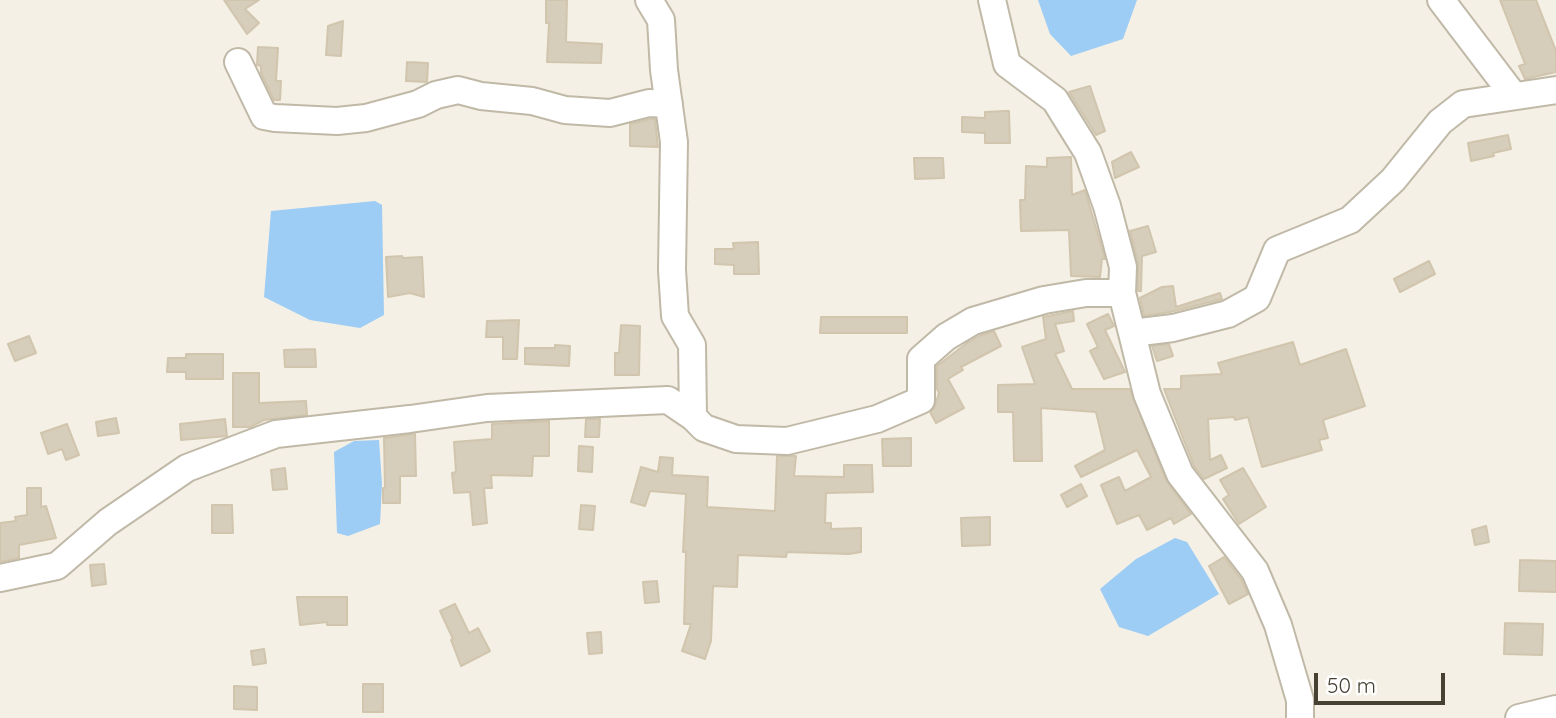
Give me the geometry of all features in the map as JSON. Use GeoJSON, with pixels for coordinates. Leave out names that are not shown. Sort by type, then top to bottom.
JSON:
{"type":"FeatureCollection","features":[{"type":"Feature","properties":{"kind":"street"},"geometry":{"type":"LineString","coordinates":[[649,0],[661,20],[674,142],[672,270],[675,316],[692,345],[693,417]]}},
{"type":"Feature","properties":{"kind":"street"},"geometry":{"type":"LineString","coordinates":[[992,0],[1007,64],[1055,100],[1088,153],[1107,206],[1123,267],[1122,293],[1147,394],[1180,474],[1255,571],[1278,625],[1300,700],[1300,718]]}},
{"type":"Feature","properties":{"kind":"street"},"geometry":{"type":"LineString","coordinates":[[1441,0],[1514,96]]}},
{"type":"Feature","properties":{"kind":"street"},"geometry":{"type":"LineString","coordinates":[[238,62],[264,116],[275,118],[337,121],[366,118],[458,90],[481,96],[532,101],[565,110],[610,113],[649,103],[669,104]]}},
{"type":"Feature","properties":{"kind":"street"},"geometry":{"type":"LineString","coordinates":[[1132,332],[1173,328],[1228,314],[1257,298],[1278,250],[1350,220],[1393,180],[1440,122],[1463,104],[1556,90]]}},
{"type":"Feature","properties":{"kind":"street"},"geometry":{"type":"LineString","coordinates":[[0,578],[57,566],[108,522],[187,468],[276,434],[487,408],[668,400],[704,428],[736,439],[787,441],[877,419],[921,400],[921,359],[946,337],[973,321],[1044,300],[1086,293],[1122,293]]}},
{"type":"Feature","properties":{"kind":"street"},"geometry":{"type":"LineString","coordinates":[[1519,718],[1556,709]]}},
{"type":"Feature","properties":{"kind":"water"},"geometry":{"type":"Polygon","coordinates":[[[1038,0],[1137,0],[1123,39],[1071,56],[1050,34],[1038,0]]]}},
{"type":"Feature","properties":{"kind":"water"},"geometry":{"type":"Polygon","coordinates":[[[375,201],[382,205],[384,315],[360,328],[310,320],[264,297],[271,211],[375,201]]]}},
{"type":"Feature","properties":{"kind":"water"},"geometry":{"type":"Polygon","coordinates":[[[379,440],[382,484],[380,524],[348,536],[337,533],[334,452],[354,441],[379,440]]]}},
{"type":"Feature","properties":{"kind":"water"},"geometry":{"type":"Polygon","coordinates":[[[1175,538],[1187,542],[1219,594],[1148,636],[1119,627],[1100,589],[1136,559],[1175,538]]]}},
{"type":"Feature","properties":{"kind":"building"},"geometry":{"type":"Polygon","coordinates":[[[224,0],[259,0],[245,9],[259,23],[247,34],[224,0]]]}},
{"type":"Feature","properties":{"kind":"building"},"geometry":{"type":"Polygon","coordinates":[[[546,0],[567,0],[566,42],[602,44],[601,63],[547,62],[549,23],[546,23],[546,0]]]}},
{"type":"Feature","properties":{"kind":"building"},"geometry":{"type":"Polygon","coordinates":[[[1500,0],[1536,0],[1556,51],[1556,72],[1525,79],[1519,66],[1525,64],[1500,0]]]}},
{"type":"Feature","properties":{"kind":"building"},"geometry":{"type":"Polygon","coordinates":[[[343,21],[341,56],[326,55],[328,26],[343,21]]]}},
{"type":"Feature","properties":{"kind":"building"},"geometry":{"type":"Polygon","coordinates":[[[258,47],[278,48],[276,81],[281,81],[280,100],[274,100],[261,73],[261,66],[257,65],[258,47]]]}},
{"type":"Feature","properties":{"kind":"building"},"geometry":{"type":"Polygon","coordinates":[[[407,62],[428,63],[427,82],[406,81],[407,62]]]}},
{"type":"Feature","properties":{"kind":"building"},"geometry":{"type":"Polygon","coordinates":[[[1090,86],[1105,131],[1096,135],[1069,92],[1090,86]]]}},
{"type":"Feature","properties":{"kind":"building"},"geometry":{"type":"Polygon","coordinates":[[[1009,111],[1010,143],[985,143],[985,133],[962,132],[962,117],[985,118],[985,112],[1009,111]]]}},
{"type":"Feature","properties":{"kind":"building"},"geometry":{"type":"Polygon","coordinates":[[[655,119],[658,147],[630,146],[630,124],[655,119]]]}},
{"type":"Feature","properties":{"kind":"building"},"geometry":{"type":"Polygon","coordinates":[[[1508,135],[1511,149],[1471,161],[1468,143],[1508,135]]]}},
{"type":"Feature","properties":{"kind":"building"},"geometry":{"type":"Polygon","coordinates":[[[1131,152],[1139,167],[1115,178],[1112,162],[1131,152]]]}},
{"type":"Feature","properties":{"kind":"building"},"geometry":{"type":"Polygon","coordinates":[[[1071,157],[1072,195],[1085,190],[1105,259],[1102,259],[1100,277],[1071,276],[1069,230],[1021,231],[1020,200],[1025,200],[1026,166],[1047,167],[1047,158],[1071,157]]]}},
{"type":"Feature","properties":{"kind":"building"},"geometry":{"type":"Polygon","coordinates":[[[914,158],[943,158],[944,178],[915,179],[914,158]]]}},
{"type":"Feature","properties":{"kind":"building"},"geometry":{"type":"Polygon","coordinates":[[[1148,226],[1156,252],[1142,256],[1141,291],[1138,291],[1138,263],[1130,231],[1148,226]]]}},
{"type":"Feature","properties":{"kind":"building"},"geometry":{"type":"Polygon","coordinates":[[[758,242],[759,274],[734,274],[734,265],[715,264],[715,249],[734,249],[733,243],[758,242]]]}},
{"type":"Feature","properties":{"kind":"building"},"geometry":{"type":"Polygon","coordinates":[[[386,257],[422,257],[424,297],[410,293],[388,297],[386,257]]]}},
{"type":"Feature","properties":{"kind":"building"},"geometry":{"type":"Polygon","coordinates":[[[1429,261],[1435,274],[1400,292],[1394,279],[1429,261]]]}},
{"type":"Feature","properties":{"kind":"building"},"geometry":{"type":"Polygon","coordinates":[[[1173,286],[1176,307],[1220,293],[1222,299],[1144,316],[1140,298],[1162,287],[1173,286]]]}},
{"type":"Feature","properties":{"kind":"building"},"geometry":{"type":"Polygon","coordinates":[[[1073,311],[1074,321],[1055,324],[1064,351],[1055,354],[1072,389],[1130,389],[1166,480],[1191,514],[1174,524],[1171,518],[1147,530],[1139,515],[1117,524],[1101,485],[1119,477],[1125,491],[1151,477],[1137,450],[1081,477],[1075,466],[1105,450],[1096,412],[1041,408],[1042,461],[1014,461],[1013,412],[998,412],[998,385],[1035,384],[1022,347],[1046,339],[1043,317],[1073,311]]]}},
{"type":"Feature","properties":{"kind":"building"},"geometry":{"type":"Polygon","coordinates":[[[1108,314],[1114,326],[1105,330],[1125,372],[1104,379],[1090,351],[1098,347],[1087,324],[1108,314]]]}},
{"type":"Feature","properties":{"kind":"building"},"geometry":{"type":"Polygon","coordinates":[[[821,317],[907,317],[907,333],[820,333],[821,317]]]}},
{"type":"Feature","properties":{"kind":"building"},"geometry":{"type":"Polygon","coordinates":[[[519,320],[517,359],[503,359],[503,337],[486,337],[487,321],[519,320]]]}},
{"type":"Feature","properties":{"kind":"building"},"geometry":{"type":"Polygon","coordinates":[[[621,325],[640,326],[639,375],[615,375],[615,353],[619,353],[621,325]]]}},
{"type":"Feature","properties":{"kind":"building"},"geometry":{"type":"Polygon","coordinates":[[[994,331],[1001,346],[961,367],[963,370],[948,379],[964,408],[936,423],[930,412],[939,393],[937,366],[967,343],[994,331]]]}},
{"type":"Feature","properties":{"kind":"building"},"geometry":{"type":"Polygon","coordinates":[[[29,336],[36,353],[15,361],[8,344],[29,336]]]}},
{"type":"Feature","properties":{"kind":"building"},"geometry":{"type":"Polygon","coordinates":[[[1293,342],[1300,365],[1346,349],[1365,406],[1323,420],[1328,438],[1319,440],[1322,450],[1262,467],[1248,417],[1235,420],[1234,417],[1208,419],[1210,460],[1221,455],[1227,468],[1204,479],[1194,466],[1164,389],[1181,389],[1181,376],[1222,374],[1218,363],[1293,342]]]}},
{"type":"Feature","properties":{"kind":"building"},"geometry":{"type":"Polygon","coordinates":[[[1169,344],[1173,356],[1157,361],[1152,346],[1169,344]]]}},
{"type":"Feature","properties":{"kind":"building"},"geometry":{"type":"Polygon","coordinates":[[[555,345],[570,346],[569,366],[525,364],[525,348],[555,348],[555,345]]]}},
{"type":"Feature","properties":{"kind":"building"},"geometry":{"type":"Polygon","coordinates":[[[315,349],[316,367],[285,367],[284,350],[315,349]]]}},
{"type":"Feature","properties":{"kind":"building"},"geometry":{"type":"Polygon","coordinates":[[[186,354],[223,354],[223,379],[186,379],[186,372],[167,372],[168,358],[186,358],[186,354]]]}},
{"type":"Feature","properties":{"kind":"building"},"geometry":{"type":"Polygon","coordinates":[[[233,373],[259,373],[259,403],[306,401],[307,415],[264,420],[250,427],[233,427],[233,373]]]}},
{"type":"Feature","properties":{"kind":"building"},"geometry":{"type":"Polygon","coordinates":[[[116,418],[119,433],[98,436],[96,422],[116,418]]]}},
{"type":"Feature","properties":{"kind":"building"},"geometry":{"type":"Polygon","coordinates":[[[225,419],[227,436],[181,440],[180,424],[225,419]]]}},
{"type":"Feature","properties":{"kind":"building"},"geometry":{"type":"Polygon","coordinates":[[[586,419],[600,419],[599,437],[585,437],[586,419]]]}},
{"type":"Feature","properties":{"kind":"building"},"geometry":{"type":"Polygon","coordinates":[[[549,421],[549,456],[533,456],[532,476],[491,475],[492,488],[484,488],[487,523],[473,525],[470,492],[454,493],[454,442],[492,439],[492,424],[549,421]]]}},
{"type":"Feature","properties":{"kind":"building"},"geometry":{"type":"Polygon","coordinates":[[[67,424],[79,455],[66,460],[62,449],[48,454],[41,433],[67,424]]]}},
{"type":"Feature","properties":{"kind":"building"},"geometry":{"type":"Polygon","coordinates":[[[415,434],[416,476],[400,476],[400,503],[383,503],[384,438],[415,434]]]}},
{"type":"Feature","properties":{"kind":"building"},"geometry":{"type":"Polygon","coordinates":[[[911,438],[911,466],[883,466],[882,439],[911,438]]]}},
{"type":"Feature","properties":{"kind":"building"},"geometry":{"type":"Polygon","coordinates":[[[579,446],[593,447],[592,472],[578,471],[579,446]]]}},
{"type":"Feature","properties":{"kind":"building"},"geometry":{"type":"Polygon","coordinates":[[[777,456],[796,456],[794,476],[844,477],[844,465],[872,465],[873,492],[826,493],[825,523],[831,523],[831,529],[861,528],[861,552],[787,552],[786,557],[738,555],[737,587],[713,586],[711,641],[705,659],[682,651],[691,624],[684,624],[686,552],[683,552],[686,494],[650,491],[645,506],[631,502],[641,467],[658,472],[660,457],[673,458],[672,475],[708,477],[707,507],[775,511],[777,456]]]}},
{"type":"Feature","properties":{"kind":"building"},"geometry":{"type":"Polygon","coordinates":[[[285,468],[287,489],[273,490],[271,470],[285,468]]]}},
{"type":"Feature","properties":{"kind":"building"},"geometry":{"type":"Polygon","coordinates":[[[1243,468],[1266,507],[1239,524],[1223,499],[1229,495],[1220,480],[1243,468]]]}},
{"type":"Feature","properties":{"kind":"building"},"geometry":{"type":"Polygon","coordinates":[[[1081,484],[1087,496],[1067,507],[1061,495],[1081,484]]]}},
{"type":"Feature","properties":{"kind":"building"},"geometry":{"type":"Polygon","coordinates":[[[27,488],[41,488],[41,507],[46,506],[56,538],[19,545],[19,558],[0,562],[0,523],[16,521],[15,517],[27,515],[27,488]]]}},
{"type":"Feature","properties":{"kind":"building"},"geometry":{"type":"Polygon","coordinates":[[[212,505],[232,505],[233,533],[212,533],[212,505]]]}},
{"type":"Feature","properties":{"kind":"building"},"geometry":{"type":"Polygon","coordinates":[[[581,505],[595,506],[593,530],[579,529],[581,505]]]}},
{"type":"Feature","properties":{"kind":"building"},"geometry":{"type":"Polygon","coordinates":[[[990,517],[990,545],[962,546],[961,518],[990,517]]]}},
{"type":"Feature","properties":{"kind":"building"},"geometry":{"type":"Polygon","coordinates":[[[1486,526],[1489,542],[1475,545],[1472,530],[1486,526]]]}},
{"type":"Feature","properties":{"kind":"building"},"geometry":{"type":"Polygon","coordinates":[[[1224,557],[1241,579],[1248,594],[1229,604],[1209,566],[1224,557]]]}},
{"type":"Feature","properties":{"kind":"building"},"geometry":{"type":"Polygon","coordinates":[[[1520,560],[1556,561],[1556,592],[1519,591],[1520,560]]]}},
{"type":"Feature","properties":{"kind":"building"},"geometry":{"type":"Polygon","coordinates":[[[104,564],[106,584],[92,586],[90,565],[104,564]]]}},
{"type":"Feature","properties":{"kind":"building"},"geometry":{"type":"Polygon","coordinates":[[[657,581],[659,602],[645,603],[643,582],[657,581]]]}},
{"type":"Feature","properties":{"kind":"building"},"geometry":{"type":"Polygon","coordinates":[[[297,597],[347,597],[347,625],[327,625],[327,622],[300,625],[297,597]]]}},
{"type":"Feature","properties":{"kind":"building"},"geometry":{"type":"Polygon","coordinates":[[[455,604],[469,633],[478,628],[490,651],[461,666],[451,640],[453,639],[440,611],[455,604]]]}},
{"type":"Feature","properties":{"kind":"building"},"geometry":{"type":"Polygon","coordinates":[[[1505,623],[1543,624],[1542,655],[1504,654],[1505,623]]]}},
{"type":"Feature","properties":{"kind":"building"},"geometry":{"type":"Polygon","coordinates":[[[601,632],[602,653],[589,654],[587,633],[601,632]]]}},
{"type":"Feature","properties":{"kind":"building"},"geometry":{"type":"Polygon","coordinates":[[[264,649],[266,663],[253,665],[251,651],[264,649]]]}},
{"type":"Feature","properties":{"kind":"building"},"geometry":{"type":"Polygon","coordinates":[[[363,684],[383,684],[383,712],[363,712],[363,684]]]}},
{"type":"Feature","properties":{"kind":"building"},"geometry":{"type":"Polygon","coordinates":[[[234,686],[257,687],[257,710],[234,709],[234,686]]]}}]}
